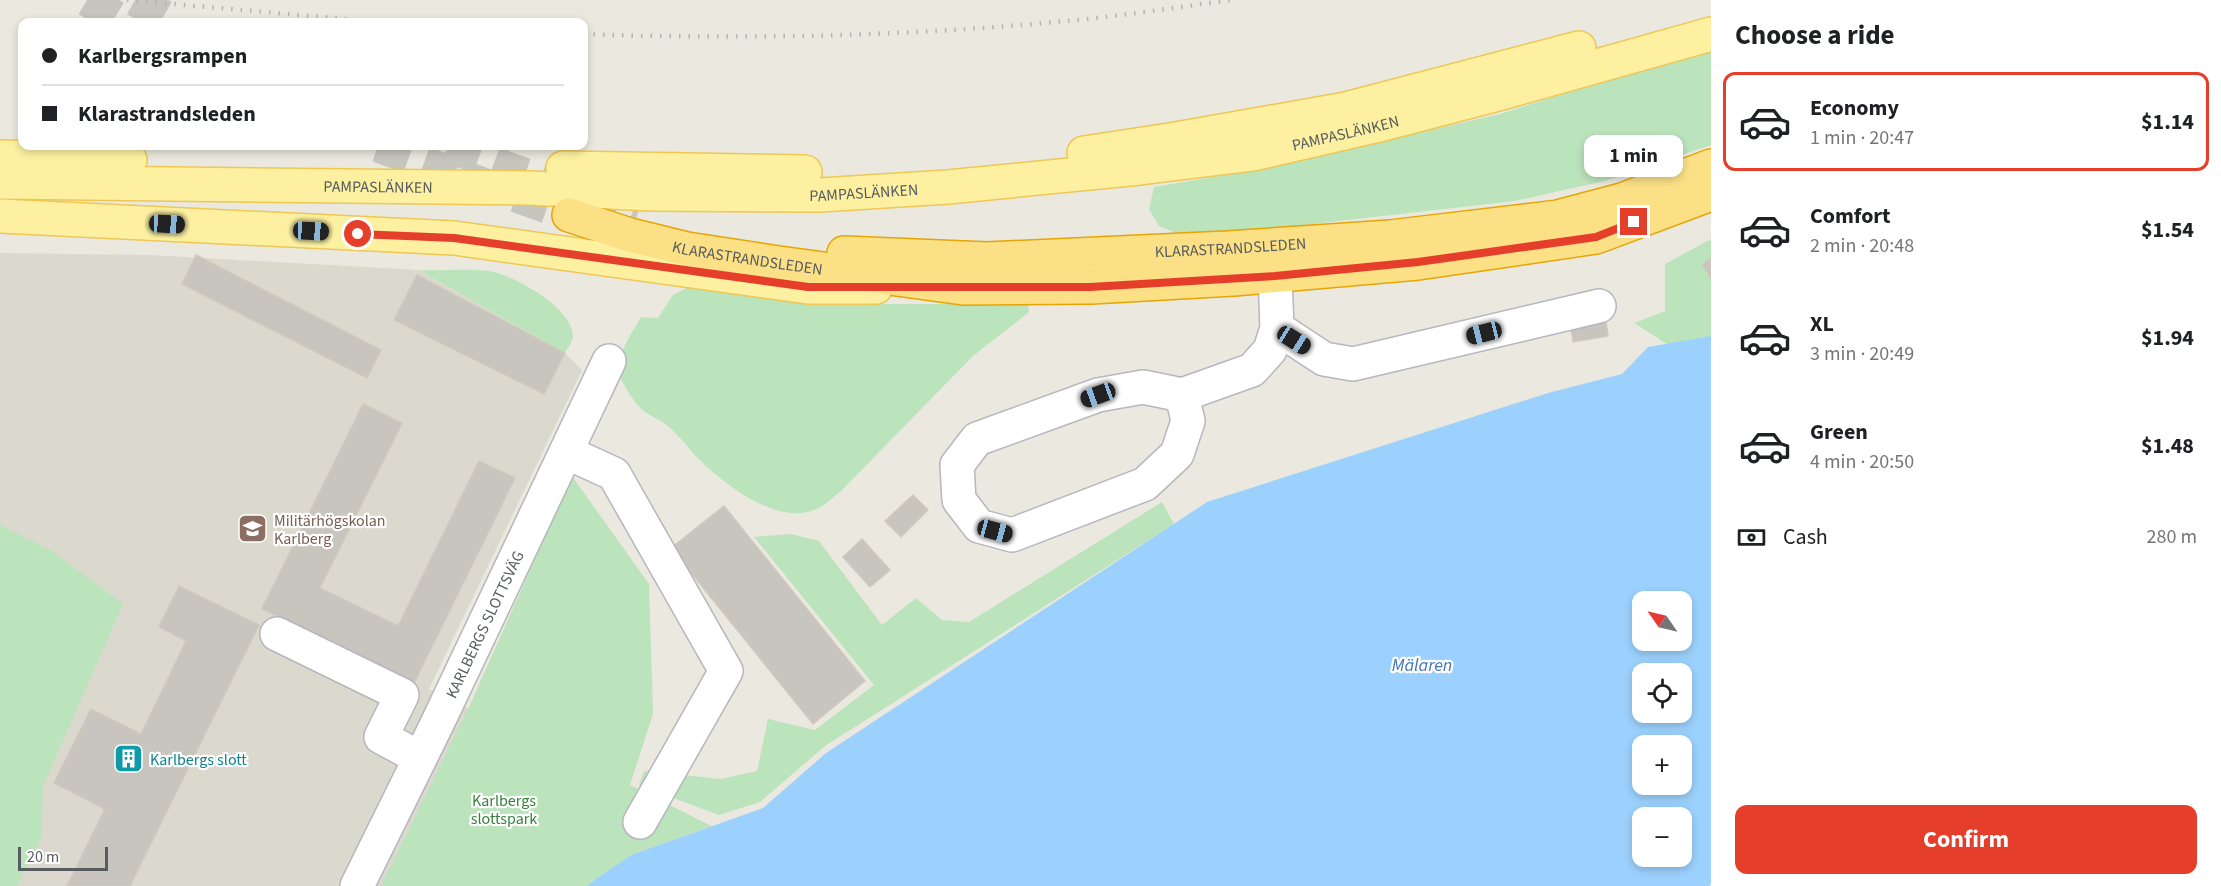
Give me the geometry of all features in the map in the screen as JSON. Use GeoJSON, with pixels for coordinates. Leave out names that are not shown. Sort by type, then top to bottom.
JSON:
{"type":"FeatureCollection","features":[{"type":"Feature","properties":{"kind":"highway","name":"KLARASTRANDSLEDEN"},"geometry":{"type":"LineString","coordinates":[[637,216],[746,240],[833,252],[987,258],[1228,248],[1390,237],[1558,218],[1622,200],[1711,166]]}},
{"type":"Feature","properties":{"kind":"highway","name":"KLARASTRANDSLEDEN"},"geometry":{"type":"LineString","coordinates":[[569,214],[630,235],[687,249],[963,288],[1090,287],[1275,276],[1418,262],[1596,237],[1711,194]]}},
{"type":"Feature","properties":{"kind":"main road","name":"PAMPASLÄNKEN"},"geometry":{"type":"LineString","coordinates":[[0,157],[823,173],[1027,161],[1176,139],[1346,109],[1584,47],[1711,10]]}},
{"type":"Feature","properties":{"kind":"main road","name":"PAMPASLÄNKEN"},"geometry":{"type":"LineString","coordinates":[[0,182],[529,188],[652,194],[820,195],[948,188],[1253,154],[1494,95],[1711,34]]}},
{"type":"Feature","properties":{"kind":"main road"},"geometry":{"type":"LineString","coordinates":[[1622,200],[1673,169],[1711,153]]}},
{"type":"Feature","properties":{"kind":"main road"},"geometry":{"type":"LineString","coordinates":[[0,216],[454,238],[808,287],[963,288]]}},
{"type":"Feature","properties":{"kind":"lane"},"geometry":{"type":"LineString","coordinates":[[1182,395],[1188,421],[1177,454],[1145,484],[1012,535],[979,526],[959,500],[957,465],[977,439],[1098,395],[1143,387],[1182,395],[1252,370],[1270,350],[1277,328],[1275,276]]}},
{"type":"Feature","properties":{"kind":"lane"},"geometry":{"type":"LineString","coordinates":[[1277,328],[1324,359],[1353,364],[1599,306]]}},
{"type":"Feature","properties":{"kind":"lane","name":"KARLBERGS SLOTTSVÄG"},"geometry":{"type":"LineString","coordinates":[[357,886],[609,361]]}},
{"type":"Feature","properties":{"kind":"lane"},"geometry":{"type":"LineString","coordinates":[[566,452],[614,474],[726,671],[640,822]]}},
{"type":"Feature","properties":{"kind":"lane"},"geometry":{"type":"LineString","coordinates":[[278,634],[402,695],[381,737],[420,758]]}},
{"type":"Feature","properties":{"kind":"shaded area","name":"Militärhögskolan Karlberg"},"geometry":{"type":"Polygon","coordinates":[[[0,253],[151,255],[419,270],[565,353],[582,370],[429,689],[711,826],[631,855],[586,886],[0,886],[0,253]]]}},
{"type":"Feature","properties":{"kind":"green space"},"geometry":{"type":"Polygon","coordinates":[[[1711,51],[1711,145],[1605,181],[1515,201],[1224,234],[1180,235],[1159,226],[1149,209],[1154,187],[1266,168],[1500,114],[1597,83],[1711,51]]]}},
{"type":"Feature","properties":{"kind":"green space"},"geometry":{"type":"Polygon","coordinates":[[[1711,239],[1711,336],[1667,344],[1634,323],[1665,311],[1665,264],[1711,239]]]}},
{"type":"Feature","properties":{"kind":"green space"},"geometry":{"type":"Polygon","coordinates":[[[419,270],[481,270],[513,279],[541,295],[564,315],[571,326],[572,341],[565,353],[419,270]]]}},
{"type":"Feature","properties":{"kind":"green space"},"geometry":{"type":"Polygon","coordinates":[[[696,283],[769,294],[883,304],[1028,304],[1029,312],[973,356],[841,491],[819,508],[804,513],[789,513],[758,503],[717,475],[668,426],[641,409],[619,375],[620,358],[641,317],[658,318],[673,295],[696,283]]]}},
{"type":"Feature","properties":{"kind":"green space","name":"Karlbergs slottspark"},"geometry":{"type":"Polygon","coordinates":[[[572,476],[649,584],[653,714],[630,785],[711,826],[631,855],[586,886],[381,886],[469,707],[572,476]]]}},
{"type":"Feature","properties":{"kind":"green space"},"geometry":{"type":"Polygon","coordinates":[[[1162,502],[1174,524],[825,746],[760,802],[719,815],[639,785],[644,771],[721,779],[757,771],[768,719],[815,730],[874,685],[754,537],[791,534],[819,541],[882,625],[916,598],[942,620],[969,622],[1162,502]]]}},
{"type":"Feature","properties":{"kind":"green space"},"geometry":{"type":"Polygon","coordinates":[[[0,525],[52,551],[123,604],[43,786],[41,838],[17,886],[0,886],[0,525]]]}},
{"type":"Feature","properties":{"kind":"water","name":"Mälaren"},"geometry":{"type":"Polygon","coordinates":[[[1711,336],[1711,884],[1709,886],[586,886],[631,855],[763,808],[826,753],[1207,502],[1548,393],[1622,374],[1648,347],[1711,336]]]}},
{"type":"Feature","properties":{"kind":"building"},"geometry":{"type":"Polygon","coordinates":[[[196,255],[381,350],[367,378],[182,284],[196,255]]]}},
{"type":"Feature","properties":{"kind":"building"},"geometry":{"type":"Polygon","coordinates":[[[1711,258],[1711,278],[1702,265],[1711,258]]]}},
{"type":"Feature","properties":{"kind":"building"},"geometry":{"type":"Polygon","coordinates":[[[417,275],[565,353],[544,394],[394,320],[417,275]]]}},
{"type":"Feature","properties":{"kind":"building"},"geometry":{"type":"Polygon","coordinates":[[[1605,315],[1608,336],[1573,342],[1570,321],[1605,315]]]}},
{"type":"Feature","properties":{"kind":"building"},"geometry":{"type":"Polygon","coordinates":[[[363,404],[402,423],[320,588],[398,626],[479,461],[515,478],[414,683],[262,609],[363,404]]]}},
{"type":"Feature","properties":{"kind":"building"},"geometry":{"type":"Polygon","coordinates":[[[913,495],[928,510],[901,537],[885,521],[913,495]]]}},
{"type":"Feature","properties":{"kind":"building"},"geometry":{"type":"Polygon","coordinates":[[[724,506],[865,681],[813,724],[671,548],[724,506]]]}},
{"type":"Feature","properties":{"kind":"building"},"geometry":{"type":"Polygon","coordinates":[[[862,539],[890,570],[870,587],[843,557],[862,539]]]}},
{"type":"Feature","properties":{"kind":"building","name":"Karlbergs slott"},"geometry":{"type":"Polygon","coordinates":[[[179,586],[259,625],[130,886],[67,886],[105,809],[54,783],[91,709],[141,734],[186,641],[159,627],[179,586]]]}},
{"type":"Feature","properties":{"kind":"tunnel"},"geometry":{"type":"LineString","coordinates":[[87,0],[117,18]]}},
{"type":"Feature","properties":{"kind":"tunnel"},"geometry":{"type":"LineString","coordinates":[[135,0],[167,18]]}},
{"type":"Feature","properties":{"kind":"tunnel"},"geometry":{"type":"LineString","coordinates":[[389,150],[569,215]]}},
{"type":"Feature","properties":{"kind":"tunnel"},"geometry":{"type":"LineString","coordinates":[[459,150],[637,216]]}},
{"type":"Feature","properties":{"kind":"railway"},"geometry":{"type":"LineString","coordinates":[[127,0],[334,18]]}},
{"type":"Feature","properties":{"kind":"railway"},"geometry":{"type":"LineString","coordinates":[[588,34],[712,37],[904,33],[1096,18],[1231,0]]}},
{"type":"Feature","properties":{"kind":"place","name":"Militärhögskolan Karlberg"},"geometry":{"type":"Point","coordinates":[253,529]}},
{"type":"Feature","properties":{"kind":"place","name":"Karlbergs slott"},"geometry":{"type":"Point","coordinates":[129,759]}},
{"type":"Feature","properties":{"kind":"route"},"geometry":{"type":"LineString","coordinates":[[358,234],[454,238],[808,287],[1090,287],[1275,276],[1418,262],[1596,237],[1634,222]]}}]}
